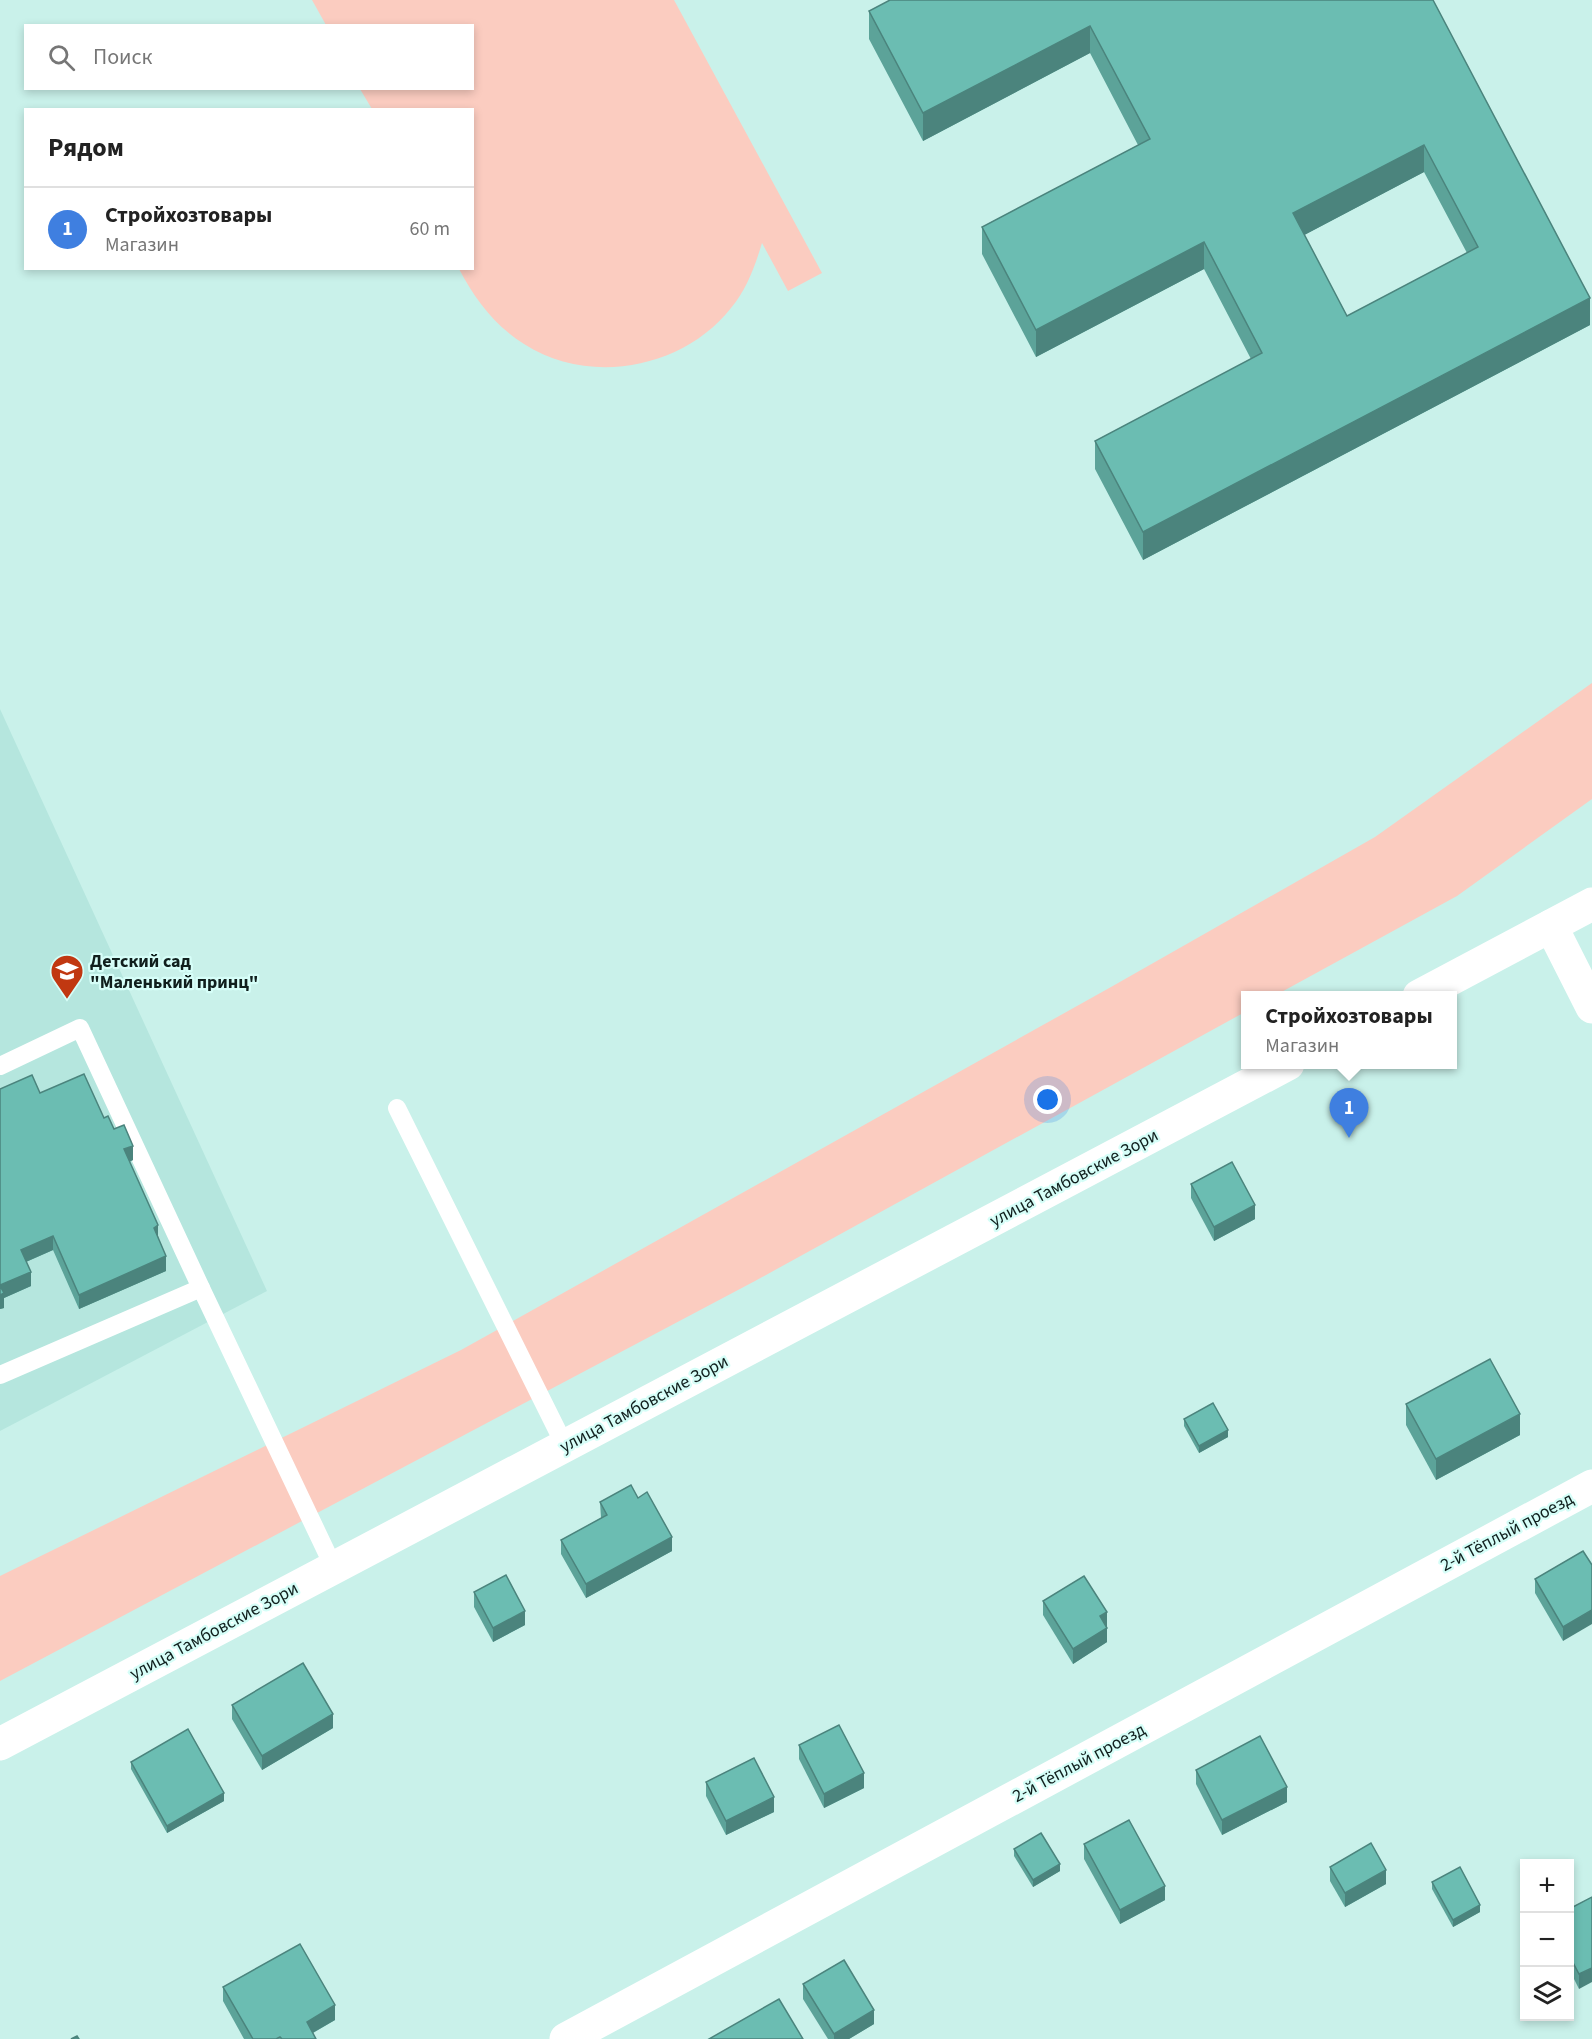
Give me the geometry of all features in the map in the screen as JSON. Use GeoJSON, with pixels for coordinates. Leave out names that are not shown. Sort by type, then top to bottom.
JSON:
{"type":"FeatureCollection","features":[{"type":"Feature","properties":{"kind":"street"},"geometry":{"type":"LineString","coordinates":[[1428,991],[1592,904]]}},
{"type":"Feature","properties":{"kind":"street"},"geometry":{"type":"LineString","coordinates":[[1551,926],[1592,1007]]}},
{"type":"Feature","properties":{"kind":"street","name":"улица Тамбовские Зори"},"geometry":{"type":"LineString","coordinates":[[0,1744],[1280,1069]]}},
{"type":"Feature","properties":{"kind":"street","name":"2-й Тёплый проезд"},"geometry":{"type":"LineString","coordinates":[[566,2039],[1592,1486]]}},
{"type":"Feature","properties":{"kind":"lane"},"geometry":{"type":"LineString","coordinates":[[0,1066],[80,1028],[334,1568]]}},
{"type":"Feature","properties":{"kind":"lane"},"geometry":{"type":"LineString","coordinates":[[397,1108],[565,1446]]}},
{"type":"Feature","properties":{"kind":"lane"},"geometry":{"type":"LineString","coordinates":[[0,1375],[201,1288]]}},
{"type":"Feature","properties":{"kind":"shaded area"},"geometry":{"type":"Polygon","coordinates":[[[312,0],[674,0],[822,273],[788,291],[762,243],[742,293],[711,329],[688,345],[662,357],[634,365],[605,367],[577,365],[550,357],[524,344],[513,337],[486,311],[460,270],[474,270],[474,108],[371,108],[361,90],[474,90],[474,24],[325,24],[312,0]]]}},
{"type":"Feature","properties":{"kind":"shaded area"},"geometry":{"type":"Polygon","coordinates":[[[1592,683],[1592,799],[1457,896],[1283,991],[1241,991],[1241,1014],[755,1281],[0,1681],[0,1576],[461,1350],[1375,837],[1592,683]]]}},
{"type":"Feature","properties":{"kind":"shaded area","name":"Детский сад \"Маленький принц\""},"geometry":{"type":"Polygon","coordinates":[[[0,709],[267,1291],[0,1431],[0,709]]]}},
{"type":"Feature","properties":{"kind":"building"},"geometry":{"type":"Polygon","coordinates":[[[890,0],[1433,0],[1590,298],[1143,532],[1095,441],[1262,353],[1204,242],[1036,330],[982,227],[1150,139],[1090,26],[923,113],[869,11],[890,0]],[[1424,145],[1293,213],[1347,316],[1478,247],[1424,145]]]}},
{"type":"Feature","properties":{"kind":"building"},"geometry":{"type":"Polygon","coordinates":[[[84,1074],[104,1118],[108,1116],[114,1129],[124,1125],[133,1146],[124,1149],[158,1225],[154,1228],[166,1256],[79,1295],[53,1236],[21,1250],[31,1272],[0,1285],[0,1089],[32,1075],[40,1093],[84,1074]]]}},
{"type":"Feature","properties":{"kind":"building"},"geometry":{"type":"Polygon","coordinates":[[[1232,1162],[1255,1205],[1214,1227],[1191,1184],[1232,1162]]]}},
{"type":"Feature","properties":{"kind":"building"},"geometry":{"type":"Polygon","coordinates":[[[1490,1359],[1520,1414],[1436,1459],[1406,1404],[1490,1359]]]}},
{"type":"Feature","properties":{"kind":"building"},"geometry":{"type":"Polygon","coordinates":[[[1213,1403],[1228,1430],[1199,1446],[1184,1419],[1213,1403]]]}},
{"type":"Feature","properties":{"kind":"building"},"geometry":{"type":"Polygon","coordinates":[[[631,1485],[638,1498],[647,1492],[672,1537],[586,1584],[561,1540],[607,1515],[600,1502],[631,1485]]]}},
{"type":"Feature","properties":{"kind":"building"},"geometry":{"type":"Polygon","coordinates":[[[1583,1551],[1592,1565],[1592,1610],[1563,1627],[1535,1579],[1583,1551]]]}},
{"type":"Feature","properties":{"kind":"building"},"geometry":{"type":"Polygon","coordinates":[[[506,1575],[525,1611],[493,1628],[474,1592],[506,1575]]]}},
{"type":"Feature","properties":{"kind":"building"},"geometry":{"type":"Polygon","coordinates":[[[1084,1576],[1107,1612],[1100,1616],[1107,1628],[1073,1649],[1043,1601],[1084,1576]]]}},
{"type":"Feature","properties":{"kind":"building"},"geometry":{"type":"Polygon","coordinates":[[[303,1663],[333,1714],[262,1756],[232,1705],[303,1663]]]}},
{"type":"Feature","properties":{"kind":"building"},"geometry":{"type":"Polygon","coordinates":[[[839,1725],[864,1773],[824,1794],[799,1745],[839,1725]]]}},
{"type":"Feature","properties":{"kind":"building"},"geometry":{"type":"Polygon","coordinates":[[[188,1729],[224,1793],[167,1826],[131,1762],[188,1729]]]}},
{"type":"Feature","properties":{"kind":"building"},"geometry":{"type":"Polygon","coordinates":[[[1260,1736],[1287,1787],[1222,1820],[1196,1770],[1260,1736]]]}},
{"type":"Feature","properties":{"kind":"building"},"geometry":{"type":"Polygon","coordinates":[[[754,1758],[774,1797],[726,1821],[706,1782],[754,1758]]]}},
{"type":"Feature","properties":{"kind":"building"},"geometry":{"type":"Polygon","coordinates":[[[1129,1820],[1165,1886],[1120,1910],[1084,1844],[1129,1820]]]}},
{"type":"Feature","properties":{"kind":"building"},"geometry":{"type":"Polygon","coordinates":[[[1041,1833],[1060,1864],[1033,1880],[1014,1849],[1041,1833]]]}},
{"type":"Feature","properties":{"kind":"building"},"geometry":{"type":"Polygon","coordinates":[[[1371,1843],[1386,1870],[1345,1893],[1330,1867],[1371,1843]]]}},
{"type":"Feature","properties":{"kind":"building"},"geometry":{"type":"Polygon","coordinates":[[[1460,1867],[1480,1905],[1453,1920],[1432,1882],[1460,1867]]]}},
{"type":"Feature","properties":{"kind":"building"},"geometry":{"type":"Polygon","coordinates":[[[1592,1897],[1592,1968],[1579,1974],[1574,1964],[1574,1906],[1592,1897]]]}},
{"type":"Feature","properties":{"kind":"building"},"geometry":{"type":"Polygon","coordinates":[[[300,1944],[335,2005],[307,2022],[316,2039],[282,2039],[280,2037],[253,2039],[223,1987],[300,1944]]]}},
{"type":"Feature","properties":{"kind":"building"},"geometry":{"type":"Polygon","coordinates":[[[844,1960],[874,2010],[834,2034],[803,1984],[844,1960]]]}},
{"type":"Feature","properties":{"kind":"building"},"geometry":{"type":"Polygon","coordinates":[[[779,1999],[803,2039],[709,2039],[779,1999]]]}},
{"type":"Feature","properties":{"kind":"place","name":"Детский сад \"Маленький принц\""},"geometry":{"type":"Point","coordinates":[67,1000]}},
{"type":"Feature","properties":{"kind":"place","name":"Стройхозтовары"},"geometry":{"type":"Point","coordinates":[1349,1138]}}]}
